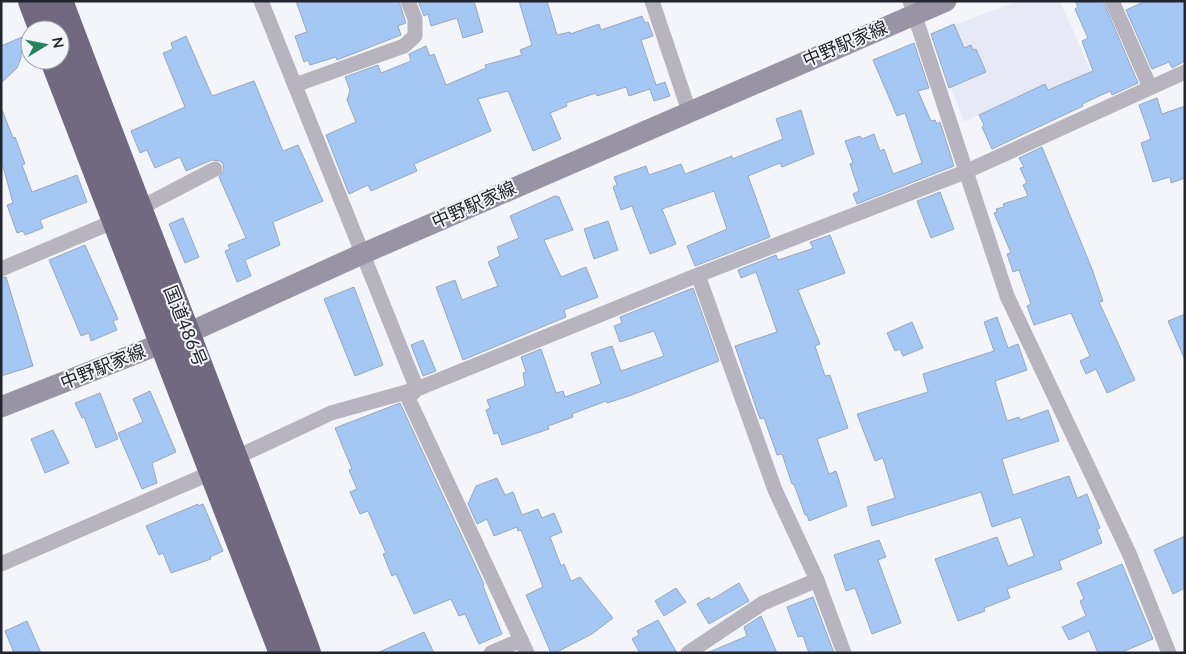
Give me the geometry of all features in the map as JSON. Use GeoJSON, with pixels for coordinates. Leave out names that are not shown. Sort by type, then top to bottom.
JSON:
{"type":"FeatureCollection","features":[{"type":"Feature","properties":{"kind":"highway"},"geometry":{"type":"LineString","coordinates":[[32,1],[39,20]]}},
{"type":"Feature","properties":{"kind":"highway","name":"国道486号"},"geometry":{"type":"LineString","coordinates":[[59,1],[126,216],[162,343],[224,465],[307,653]]}},
{"type":"Feature","properties":{"kind":"highway","name":"国道486号"},"geometry":{"type":"LineString","coordinates":[[59,70],[126,216],[188,333],[224,465],[282,653]]}},
{"type":"Feature","properties":{"kind":"main road","name":"中野駅家線"},"geometry":{"type":"LineString","coordinates":[[1,407],[188,333],[362,254],[690,111],[913,8],[946,1]]}},
{"type":"Feature","properties":{"kind":"street"},"geometry":{"type":"LineString","coordinates":[[261,1],[417,389]]}},
{"type":"Feature","properties":{"kind":"street"},"geometry":{"type":"LineString","coordinates":[[295,86],[404,46],[415,36],[416,19],[408,1]]}},
{"type":"Feature","properties":{"kind":"street"},"geometry":{"type":"LineString","coordinates":[[652,1],[690,111]]}},
{"type":"Feature","properties":{"kind":"street"},"geometry":{"type":"LineString","coordinates":[[1112,1],[1150,87]]}},
{"type":"Feature","properties":{"kind":"street"},"geometry":{"type":"LineString","coordinates":[[913,8],[1007,296],[1129,553],[1169,653]]}},
{"type":"Feature","properties":{"kind":"street"},"geometry":{"type":"LineString","coordinates":[[1,564],[224,465],[331,413],[417,389],[698,275],[965,172],[1185,72]]}},
{"type":"Feature","properties":{"kind":"street"},"geometry":{"type":"LineString","coordinates":[[1,269],[126,216],[215,169]]}},
{"type":"Feature","properties":{"kind":"street"},"geometry":{"type":"LineString","coordinates":[[698,275],[775,490],[817,580],[844,653]]}},
{"type":"Feature","properties":{"kind":"street"},"geometry":{"type":"LineString","coordinates":[[417,389],[408,398],[524,647],[491,653]]}},
{"type":"Feature","properties":{"kind":"street"},"geometry":{"type":"LineString","coordinates":[[688,653],[763,603],[817,580]]}},
{"type":"Feature","properties":{"kind":"shaded area"},"geometry":{"type":"Polygon","coordinates":[[[1018,1],[1060,1],[1094,78],[1020,95],[964,122],[931,34],[1018,1]]]}},
{"type":"Feature","properties":{"kind":"building"},"geometry":{"type":"Polygon","coordinates":[[[296,1],[399,1],[406,23],[398,26],[401,35],[337,60],[336,57],[310,65],[308,60],[304,62],[295,36],[307,32],[296,1]]]}},
{"type":"Feature","properties":{"kind":"building"},"geometry":{"type":"Polygon","coordinates":[[[418,1],[474,1],[483,32],[463,38],[457,18],[431,26],[428,14],[424,16],[418,1]]]}},
{"type":"Feature","properties":{"kind":"building"},"geometry":{"type":"Polygon","coordinates":[[[519,1],[547,1],[557,35],[570,32],[570,34],[599,24],[601,30],[642,16],[645,23],[648,22],[653,36],[641,40],[656,85],[665,82],[670,96],[654,101],[650,89],[629,96],[626,87],[597,96],[596,93],[566,103],[567,106],[550,113],[561,139],[533,151],[508,91],[478,99],[491,131],[414,164],[417,171],[371,191],[368,185],[349,194],[326,135],[356,122],[347,100],[350,90],[345,77],[378,65],[381,73],[411,61],[409,54],[426,46],[430,56],[434,54],[446,85],[486,68],[485,65],[522,55],[520,50],[532,45],[519,1]]]}},
{"type":"Feature","properties":{"kind":"building"},"geometry":{"type":"Polygon","coordinates":[[[1075,1],[1103,1],[1138,83],[1112,95],[1110,91],[1082,104],[1083,106],[992,149],[979,115],[1045,84],[1048,90],[1093,71],[1082,41],[1088,38],[1075,9],[1078,7],[1075,1]]]}},
{"type":"Feature","properties":{"kind":"building"},"geometry":{"type":"Polygon","coordinates":[[[1146,1],[1185,1],[1185,61],[1172,68],[1169,62],[1152,69],[1126,10],[1146,1]]]}},
{"type":"Feature","properties":{"kind":"building"},"geometry":{"type":"Polygon","coordinates":[[[954,24],[964,48],[971,45],[973,50],[976,49],[986,72],[949,88],[931,34],[954,24]]]}},
{"type":"Feature","properties":{"kind":"building"},"geometry":{"type":"Polygon","coordinates":[[[186,36],[212,96],[254,81],[283,151],[298,145],[323,201],[273,222],[280,245],[245,260],[251,276],[237,282],[225,251],[230,249],[228,245],[246,238],[219,177],[224,170],[223,164],[220,161],[212,160],[186,171],[180,157],[155,168],[147,150],[140,153],[131,131],[185,107],[163,53],[173,49],[171,43],[186,36]]]}},
{"type":"Feature","properties":{"kind":"building"},"geometry":{"type":"Polygon","coordinates":[[[20,38],[20,60],[17,68],[1,83],[1,46],[20,38]]]}},
{"type":"Feature","properties":{"kind":"building"},"geometry":{"type":"Polygon","coordinates":[[[914,43],[929,88],[918,91],[931,121],[935,120],[937,124],[940,122],[954,166],[857,204],[853,194],[859,191],[850,164],[853,163],[845,141],[860,136],[862,139],[874,134],[880,151],[884,149],[893,174],[922,163],[905,113],[897,116],[873,60],[914,43]]]}},
{"type":"Feature","properties":{"kind":"building"},"geometry":{"type":"Polygon","coordinates":[[[1157,98],[1162,114],[1185,106],[1185,178],[1171,183],[1170,177],[1153,182],[1141,143],[1151,139],[1139,105],[1157,98]]]}},
{"type":"Feature","properties":{"kind":"building"},"geometry":{"type":"Polygon","coordinates":[[[2,110],[25,164],[22,165],[32,192],[77,175],[87,202],[40,220],[43,228],[25,235],[23,231],[17,233],[7,205],[13,203],[1,159],[2,110]]]}},
{"type":"Feature","properties":{"kind":"building"},"geometry":{"type":"Polygon","coordinates":[[[801,110],[814,154],[782,167],[780,163],[748,176],[770,237],[695,266],[687,246],[727,229],[714,191],[662,209],[676,244],[650,254],[632,206],[621,210],[613,187],[617,185],[614,177],[646,166],[649,175],[681,164],[685,174],[732,156],[732,159],[783,139],[776,119],[801,110]]]}},
{"type":"Feature","properties":{"kind":"building"},"geometry":{"type":"Polygon","coordinates":[[[1042,147],[1092,269],[1103,301],[1099,302],[1135,380],[1107,393],[1096,369],[1086,374],[1080,361],[1090,356],[1071,313],[1034,325],[1027,306],[1031,304],[1019,270],[1013,272],[1007,254],[1011,253],[994,213],[997,212],[996,209],[1004,207],[1003,204],[1028,196],[1023,185],[1027,183],[1020,168],[1024,167],[1019,158],[1042,147]]]}},
{"type":"Feature","properties":{"kind":"building"},"geometry":{"type":"Polygon","coordinates":[[[940,192],[954,229],[931,238],[917,201],[940,192]]]}},
{"type":"Feature","properties":{"kind":"building"},"geometry":{"type":"Polygon","coordinates":[[[555,196],[559,197],[573,230],[544,240],[561,277],[586,267],[598,297],[564,310],[566,317],[463,360],[436,287],[455,280],[462,300],[498,286],[488,262],[500,256],[497,247],[519,238],[510,216],[555,196]]]}},
{"type":"Feature","properties":{"kind":"building"},"geometry":{"type":"Polygon","coordinates":[[[183,218],[199,257],[185,263],[169,224],[183,218]]]}},
{"type":"Feature","properties":{"kind":"building"},"geometry":{"type":"Polygon","coordinates":[[[608,221],[618,250],[594,259],[584,229],[608,221]]]}},
{"type":"Feature","properties":{"kind":"building"},"geometry":{"type":"Polygon","coordinates":[[[830,235],[845,273],[798,290],[820,344],[815,346],[825,376],[830,375],[848,428],[817,439],[829,474],[836,471],[847,506],[809,521],[794,484],[792,484],[782,454],[777,455],[764,418],[760,419],[735,346],[777,332],[756,272],[741,278],[738,270],[776,255],[778,260],[811,249],[813,248],[810,242],[830,235]]]}},
{"type":"Feature","properties":{"kind":"building"},"geometry":{"type":"Polygon","coordinates":[[[85,245],[118,319],[113,321],[117,330],[91,341],[89,333],[81,336],[49,260],[85,245]]]}},
{"type":"Feature","properties":{"kind":"building"},"geometry":{"type":"Polygon","coordinates":[[[6,277],[33,366],[1,376],[1,278],[6,277]]]}},
{"type":"Feature","properties":{"kind":"building"},"geometry":{"type":"Polygon","coordinates":[[[354,287],[383,365],[355,376],[324,299],[354,287]]]}},
{"type":"Feature","properties":{"kind":"building"},"geometry":{"type":"Polygon","coordinates":[[[693,288],[719,361],[629,396],[607,403],[606,401],[572,414],[573,417],[548,426],[549,429],[502,445],[498,433],[494,434],[486,410],[490,408],[487,400],[525,386],[523,373],[526,372],[521,357],[541,349],[556,393],[563,391],[565,397],[601,384],[591,353],[612,346],[621,371],[664,356],[654,331],[620,342],[614,326],[622,323],[620,317],[693,288]]]}},
{"type":"Feature","properties":{"kind":"building"},"geometry":{"type":"Polygon","coordinates":[[[1185,314],[1185,360],[1168,321],[1185,314]]]}},
{"type":"Feature","properties":{"kind":"building"},"geometry":{"type":"Polygon","coordinates":[[[997,317],[1008,348],[1018,344],[1027,370],[995,381],[1007,421],[1019,417],[1020,420],[1048,410],[1059,441],[1002,459],[1013,495],[1069,476],[1077,498],[1087,494],[1100,528],[1097,529],[1102,543],[1059,561],[1062,569],[1007,589],[1010,598],[984,608],[985,611],[958,621],[935,559],[997,537],[1008,566],[1034,556],[1021,517],[992,527],[981,492],[872,526],[867,507],[895,498],[883,458],[875,461],[857,414],[928,392],[923,374],[994,351],[984,322],[997,317]]]}},
{"type":"Feature","properties":{"kind":"building"},"geometry":{"type":"Polygon","coordinates":[[[912,322],[923,348],[903,356],[900,349],[895,351],[887,333],[912,322]]]}},
{"type":"Feature","properties":{"kind":"building"},"geometry":{"type":"Polygon","coordinates":[[[423,340],[436,371],[423,376],[411,345],[423,340]]]}},
{"type":"Feature","properties":{"kind":"building"},"geometry":{"type":"Polygon","coordinates":[[[150,391],[176,452],[152,463],[157,483],[142,489],[118,433],[143,422],[133,399],[150,391]]]}},
{"type":"Feature","properties":{"kind":"building"},"geometry":{"type":"Polygon","coordinates":[[[100,393],[118,439],[96,448],[84,417],[82,418],[75,403],[100,393]]]}},
{"type":"Feature","properties":{"kind":"building"},"geometry":{"type":"Polygon","coordinates":[[[400,403],[484,584],[483,586],[502,634],[479,644],[465,614],[459,616],[451,599],[414,614],[396,574],[392,576],[383,554],[386,553],[368,511],[360,514],[350,492],[357,489],[349,470],[352,469],[335,428],[400,403]]]}},
{"type":"Feature","properties":{"kind":"building"},"geometry":{"type":"Polygon","coordinates":[[[53,430],[69,463],[45,473],[31,439],[53,430]]]}},
{"type":"Feature","properties":{"kind":"building"},"geometry":{"type":"Polygon","coordinates":[[[497,478],[505,495],[513,492],[522,515],[538,509],[542,518],[554,513],[562,532],[550,537],[561,566],[564,564],[571,581],[580,577],[613,618],[592,634],[555,653],[551,653],[526,595],[543,587],[521,530],[518,531],[517,527],[494,536],[487,519],[477,524],[468,504],[476,486],[497,478]]]}},
{"type":"Feature","properties":{"kind":"building"},"geometry":{"type":"Polygon","coordinates":[[[198,504],[198,506],[203,504],[223,551],[210,557],[211,559],[171,573],[163,553],[159,555],[146,526],[198,504]]]}},
{"type":"Feature","properties":{"kind":"building"},"geometry":{"type":"Polygon","coordinates":[[[1185,536],[1185,588],[1173,594],[1154,550],[1185,536]]]}},
{"type":"Feature","properties":{"kind":"building"},"geometry":{"type":"Polygon","coordinates":[[[879,540],[886,557],[878,560],[901,623],[872,634],[855,588],[846,591],[834,555],[879,540]]]}},
{"type":"Feature","properties":{"kind":"building"},"geometry":{"type":"Polygon","coordinates":[[[1122,564],[1153,639],[1120,653],[1098,653],[1089,631],[1069,640],[1062,627],[1086,616],[1080,601],[1084,599],[1077,583],[1122,564]]]}},
{"type":"Feature","properties":{"kind":"building"},"geometry":{"type":"Polygon","coordinates":[[[739,583],[749,601],[709,624],[697,604],[709,597],[711,600],[739,583]]]}},
{"type":"Feature","properties":{"kind":"building"},"geometry":{"type":"Polygon","coordinates":[[[676,588],[686,602],[664,616],[655,601],[676,588]]]}},
{"type":"Feature","properties":{"kind":"building"},"geometry":{"type":"Polygon","coordinates":[[[813,597],[834,653],[809,653],[803,636],[798,637],[787,607],[813,597]]]}},
{"type":"Feature","properties":{"kind":"building"},"geometry":{"type":"Polygon","coordinates":[[[761,616],[777,653],[707,653],[747,636],[744,627],[761,616]]]}},
{"type":"Feature","properties":{"kind":"building"},"geometry":{"type":"Polygon","coordinates":[[[658,620],[677,653],[640,653],[632,639],[639,635],[637,631],[658,620]]]}},
{"type":"Feature","properties":{"kind":"building"},"geometry":{"type":"Polygon","coordinates":[[[27,621],[41,653],[14,653],[5,631],[27,621]]]}},
{"type":"Feature","properties":{"kind":"building"},"geometry":{"type":"Polygon","coordinates":[[[424,632],[434,653],[377,653],[424,632]]]}}]}
